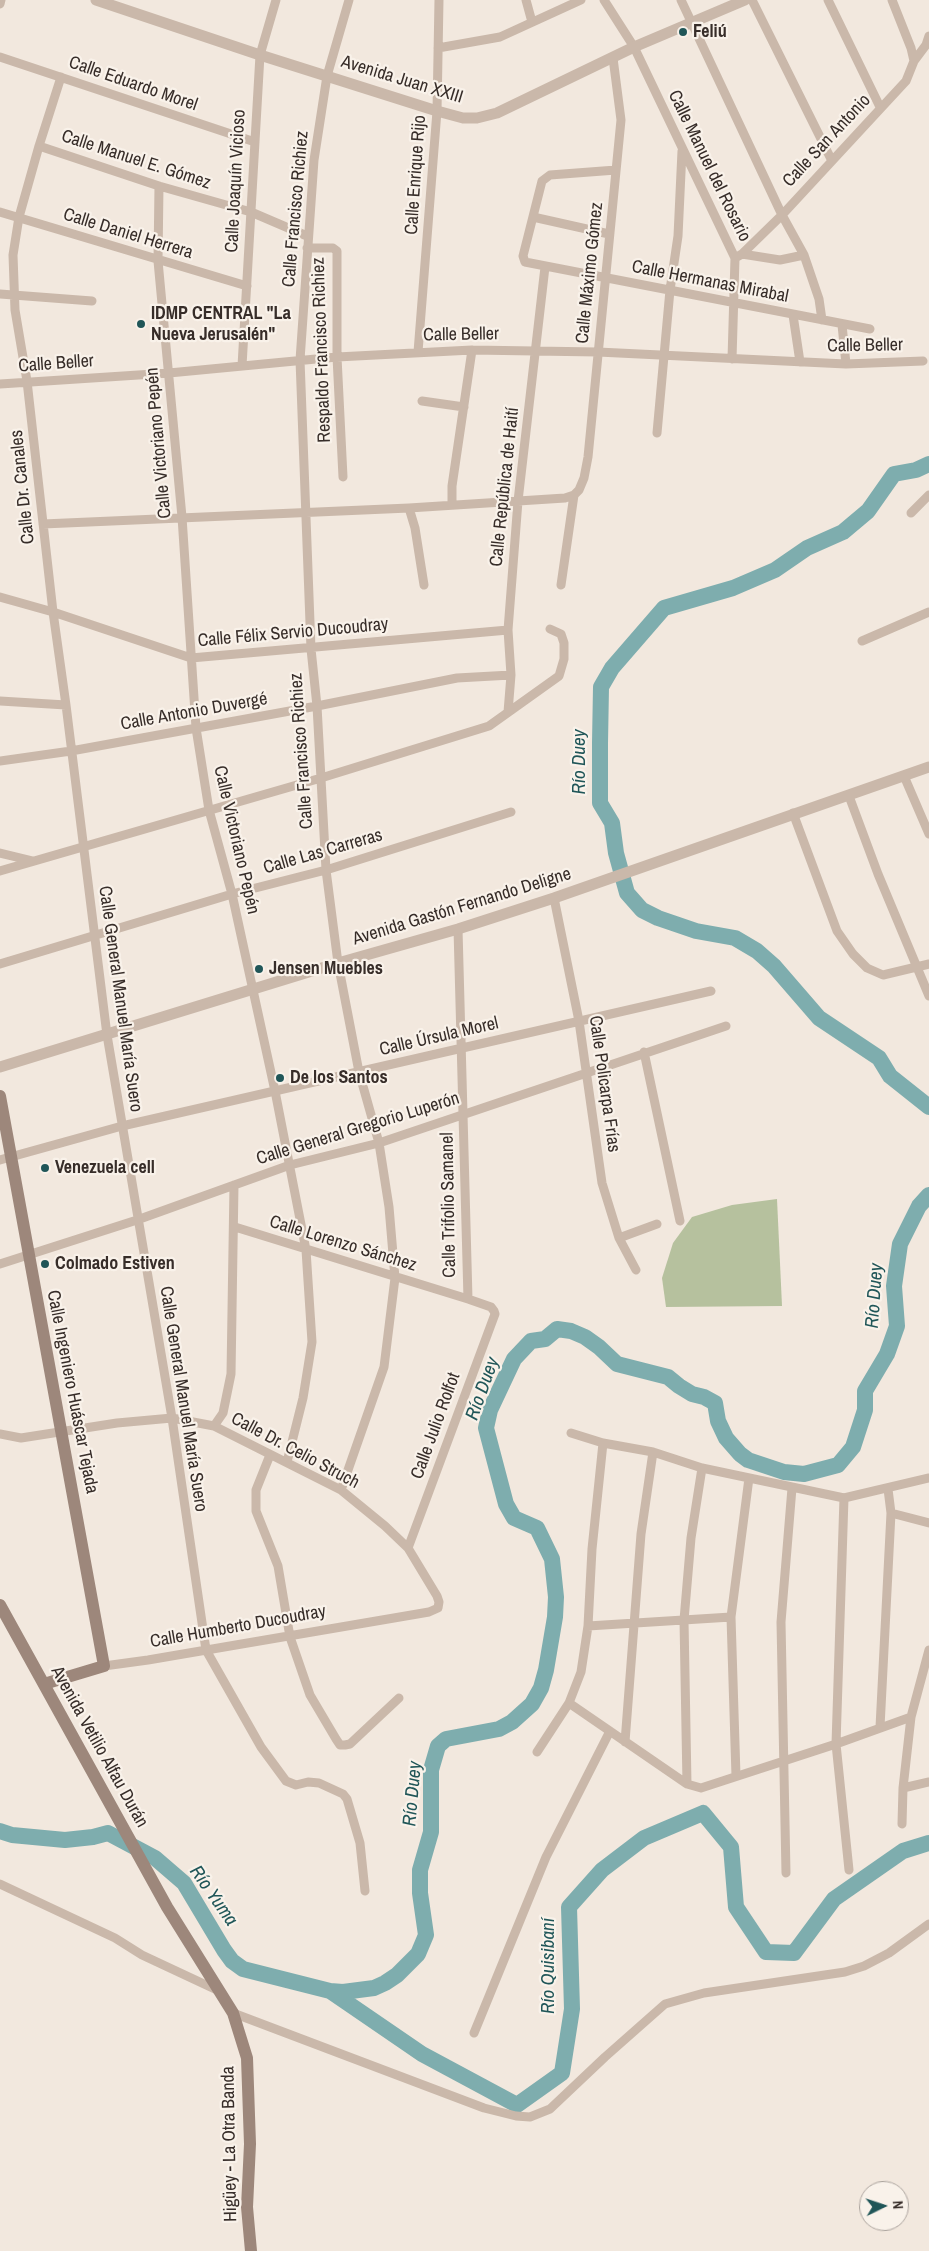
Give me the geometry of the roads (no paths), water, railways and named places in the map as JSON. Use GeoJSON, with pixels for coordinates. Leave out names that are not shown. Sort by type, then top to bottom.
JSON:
{"type":"FeatureCollection","features":[{"type":"Feature","properties":{"kind":"main road","name":"Calle Ingeniero Huáscar Tejada"},"geometry":{"type":"LineString","coordinates":[[0,1096],[6,1158],[28,1254],[62,1430],[104,1666]]}},
{"type":"Feature","properties":{"kind":"main road","name":"Avenida Vetilio Alfau Durán"},"geometry":{"type":"LineString","coordinates":[[0,1605],[167,1907]]}},
{"type":"Feature","properties":{"kind":"main road","name":"Calle Humberto Ducoudray"},"geometry":{"type":"LineString","coordinates":[[44,1684],[104,1666]]}},
{"type":"Feature","properties":{"kind":"main road","name":"Higüey - La Otra Banda"},"geometry":{"type":"LineString","coordinates":[[167,1907],[233,2013],[248,2066],[250,2144],[247,2207],[251,2251]]}},
{"type":"Feature","properties":{"kind":"street"},"geometry":{"type":"LineString","coordinates":[[0,4],[1,0]]}},
{"type":"Feature","properties":{"kind":"street","name":"Avenida Juan XXIII"},"geometry":{"type":"LineString","coordinates":[[96,0],[260,55],[437,111],[470,118],[497,113],[634,47],[745,0]]}},
{"type":"Feature","properties":{"kind":"street","name":"Calle Joaquín Vicioso"},"geometry":{"type":"LineString","coordinates":[[242,366],[260,55],[276,0]]}},
{"type":"Feature","properties":{"kind":"street","name":"Calle Francisco Richiez"},"geometry":{"type":"LineString","coordinates":[[341,1490],[384,1367],[395,1278],[389,1207],[379,1143],[360,1072],[338,963],[326,870],[317,706],[311,649],[300,360],[314,160],[328,76],[349,0]]}},
{"type":"Feature","properties":{"kind":"street","name":"Calle Enrique Rijo"},"geometry":{"type":"LineString","coordinates":[[418,352],[437,111],[439,0]]}},
{"type":"Feature","properties":{"kind":"street"},"geometry":{"type":"LineString","coordinates":[[526,0],[532,22]]}},
{"type":"Feature","properties":{"kind":"street"},"geometry":{"type":"LineString","coordinates":[[438,48],[500,37],[581,0]]}},
{"type":"Feature","properties":{"kind":"street","name":"Calle Manuel del Rosario"},"geometry":{"type":"LineString","coordinates":[[604,0],[634,47],[682,148],[738,256],[732,359]]}},
{"type":"Feature","properties":{"kind":"street"},"geometry":{"type":"LineString","coordinates":[[681,0],[782,215],[804,255],[819,299],[822,320]]}},
{"type":"Feature","properties":{"kind":"street"},"geometry":{"type":"LineString","coordinates":[[752,0],[832,161]]}},
{"type":"Feature","properties":{"kind":"street"},"geometry":{"type":"LineString","coordinates":[[828,0],[880,107]]}},
{"type":"Feature","properties":{"kind":"street"},"geometry":{"type":"LineString","coordinates":[[892,0],[911,48],[914,61]]}},
{"type":"Feature","properties":{"kind":"street","name":"Calle San Antonio"},"geometry":{"type":"LineString","coordinates":[[738,256],[782,215],[906,81],[914,61],[926,45],[929,36]]}},
{"type":"Feature","properties":{"kind":"street","name":"Calle Eduardo Morel"},"geometry":{"type":"LineString","coordinates":[[0,57],[255,142]]}},
{"type":"Feature","properties":{"kind":"street","name":"Calle Máximo Gómez"},"geometry":{"type":"LineString","coordinates":[[562,585],[576,493],[588,457],[621,120],[613,58]]}},
{"type":"Feature","properties":{"kind":"street","name":"Calle Dr. Canales"},"geometry":{"type":"LineString","coordinates":[[61,77],[19,218],[13,256],[14,310],[27,381],[71,751]]}},
{"type":"Feature","properties":{"kind":"street","name":"Calle Manuel E. Gómez"},"geometry":{"type":"LineString","coordinates":[[39,146],[159,186],[251,212],[308,236]]}},
{"type":"Feature","properties":{"kind":"street"},"geometry":{"type":"LineString","coordinates":[[657,434],[670,290],[678,236],[682,148]]}},
{"type":"Feature","properties":{"kind":"street"},"geometry":{"type":"LineString","coordinates":[[609,234],[533,217],[542,181],[547,176],[616,170]]}},
{"type":"Feature","properties":{"kind":"street","name":"Calle Victoriano Pepén"},"geometry":{"type":"LineString","coordinates":[[159,186],[158,261],[182,517],[196,728],[209,810],[232,894],[275,1091],[306,1250],[312,1342],[303,1398],[287,1462]]}},
{"type":"Feature","properties":{"kind":"street","name":"Calle Daniel Herrera"},"geometry":{"type":"LineString","coordinates":[[0,212],[158,261],[247,286]]}},
{"type":"Feature","properties":{"kind":"street","name":"Calle Hermanas Mirabal"},"geometry":{"type":"LineString","coordinates":[[533,217],[523,260],[525,262],[870,329]]}},
{"type":"Feature","properties":{"kind":"street","name":"Respaldo Francisco Richiez"},"geometry":{"type":"LineString","coordinates":[[307,248],[333,248],[337,252],[337,357],[344,477]]}},
{"type":"Feature","properties":{"kind":"street"},"geometry":{"type":"LineString","coordinates":[[738,256],[780,260],[804,255]]}},
{"type":"Feature","properties":{"kind":"street","name":"Calle República de Haití"},"geometry":{"type":"LineString","coordinates":[[508,712],[511,676],[508,630],[518,501],[545,266]]}},
{"type":"Feature","properties":{"kind":"street"},"geometry":{"type":"LineString","coordinates":[[0,294],[92,301]]}},
{"type":"Feature","properties":{"kind":"street"},"geometry":{"type":"LineString","coordinates":[[793,315],[800,362]]}},
{"type":"Feature","properties":{"kind":"street"},"geometry":{"type":"LineString","coordinates":[[842,325],[846,364]]}},
{"type":"Feature","properties":{"kind":"street"},"geometry":{"type":"LineString","coordinates":[[452,505],[452,486],[472,350]]}},
{"type":"Feature","properties":{"kind":"street","name":"Calle Beller"},"geometry":{"type":"LineString","coordinates":[[0,384],[169,373],[337,357],[472,350],[598,352],[846,364],[923,361]]}},
{"type":"Feature","properties":{"kind":"street"},"geometry":{"type":"LineString","coordinates":[[422,401],[464,407]]}},
{"type":"Feature","properties":{"kind":"street"},"geometry":{"type":"LineString","coordinates":[[43,524],[409,508],[565,498],[576,493]]}},
{"type":"Feature","properties":{"kind":"street"},"geometry":{"type":"LineString","coordinates":[[911,513],[929,495]]}},
{"type":"Feature","properties":{"kind":"street"},"geometry":{"type":"LineString","coordinates":[[409,508],[415,528],[424,585]]}},
{"type":"Feature","properties":{"kind":"street","name":"Calle Félix Servio Ducoudray"},"geometry":{"type":"LineString","coordinates":[[0,597],[53,612],[191,658],[311,649],[508,630]]}},
{"type":"Feature","properties":{"kind":"street"},"geometry":{"type":"LineString","coordinates":[[862,641],[929,612]]}},
{"type":"Feature","properties":{"kind":"street"},"geometry":{"type":"LineString","coordinates":[[0,871],[321,778],[489,726],[559,676],[564,659],[564,643],[561,634],[550,629]]}},
{"type":"Feature","properties":{"kind":"street","name":"Calle Antonio Duvergé"},"geometry":{"type":"LineString","coordinates":[[0,761],[71,751],[457,678],[511,676]]}},
{"type":"Feature","properties":{"kind":"street"},"geometry":{"type":"LineString","coordinates":[[0,701],[66,705]]}},
{"type":"Feature","properties":{"kind":"street","name":"Calle General Manuel María Suero"},"geometry":{"type":"LineString","coordinates":[[71,751],[107,1035],[172,1418],[206,1650],[261,1747],[286,1781],[296,1785],[308,1782],[319,1783],[343,1794],[347,1799],[360,1843],[364,1892]]}},
{"type":"Feature","properties":{"kind":"street","name":"Avenida Gastón Fernando Deligne"},"geometry":{"type":"LineString","coordinates":[[0,1067],[338,963],[458,929],[554,898],[929,767]]}},
{"type":"Feature","properties":{"kind":"street"},"geometry":{"type":"LineString","coordinates":[[904,776],[929,834]]}},
{"type":"Feature","properties":{"kind":"street"},"geometry":{"type":"LineString","coordinates":[[849,796],[929,996]]}},
{"type":"Feature","properties":{"kind":"street","name":"Calle Las Carreras"},"geometry":{"type":"LineString","coordinates":[[0,964],[232,894],[326,870],[511,812]]}},
{"type":"Feature","properties":{"kind":"street"},"geometry":{"type":"LineString","coordinates":[[793,813],[830,914],[843,942],[868,968],[879,975],[887,975],[929,964]]}},
{"type":"Feature","properties":{"kind":"street"},"geometry":{"type":"LineString","coordinates":[[0,853],[33,862]]}},
{"type":"Feature","properties":{"kind":"street","name":"Calle Policarpa Frías"},"geometry":{"type":"LineString","coordinates":[[554,898],[579,1021],[602,1182],[619,1238],[636,1270]]}},
{"type":"Feature","properties":{"kind":"street","name":"Calle Trifolio Samanel"},"geometry":{"type":"LineString","coordinates":[[458,929],[468,1299]]}},
{"type":"Feature","properties":{"kind":"street","name":"Calle Úrsula Morel"},"geometry":{"type":"LineString","coordinates":[[6,1158],[122,1126],[711,991]]}},
{"type":"Feature","properties":{"kind":"street","name":"Calle General Gregorio Luperón"},"geometry":{"type":"LineString","coordinates":[[0,1264],[137,1220],[290,1165],[379,1143],[644,1052],[726,1026]]}},
{"type":"Feature","properties":{"kind":"street"},"geometry":{"type":"LineString","coordinates":[[644,1052],[680,1221]]}},
{"type":"Feature","properties":{"kind":"street"},"geometry":{"type":"LineString","coordinates":[[214,1426],[223,1413],[231,1374],[235,1227],[234,1185]]}},
{"type":"Feature","properties":{"kind":"street"},"geometry":{"type":"LineString","coordinates":[[619,1238],[657,1224]]}},
{"type":"Feature","properties":{"kind":"street","name":"Calle Lorenzo Sánchez"},"geometry":{"type":"LineString","coordinates":[[235,1227],[468,1299],[491,1308],[495,1314]]}},
{"type":"Feature","properties":{"kind":"street","name":"Calle Julio Rolfot"},"geometry":{"type":"LineString","coordinates":[[408,1548],[495,1314]]}},
{"type":"Feature","properties":{"kind":"street","name":"Calle Dr. Celio Struch"},"geometry":{"type":"LineString","coordinates":[[0,1434],[20,1438],[62,1430],[172,1418],[214,1426],[341,1490],[385,1526],[408,1548],[438,1596],[438,1608]]}},
{"type":"Feature","properties":{"kind":"street"},"geometry":{"type":"LineString","coordinates":[[571,1434],[653,1452],[702,1468],[844,1498],[929,1478]]}},
{"type":"Feature","properties":{"kind":"street"},"geometry":{"type":"LineString","coordinates":[[537,1752],[569,1703],[581,1672],[588,1626],[592,1549],[603,1442]]}},
{"type":"Feature","properties":{"kind":"street"},"geometry":{"type":"LineString","coordinates":[[625,1742],[641,1534],[653,1452]]}},
{"type":"Feature","properties":{"kind":"street"},"geometry":{"type":"LineString","coordinates":[[270,1455],[256,1490],[256,1511],[278,1566],[290,1637],[310,1696],[340,1744],[350,1744],[399,1698]]}},
{"type":"Feature","properties":{"kind":"street"},"geometry":{"type":"LineString","coordinates":[[687,1784],[684,1620],[691,1538],[702,1468]]}},
{"type":"Feature","properties":{"kind":"street"},"geometry":{"type":"LineString","coordinates":[[736,1776],[731,1617],[749,1478]]}},
{"type":"Feature","properties":{"kind":"street"},"geometry":{"type":"LineString","coordinates":[[786,1873],[781,1622],[792,1488]]}},
{"type":"Feature","properties":{"kind":"street"},"geometry":{"type":"LineString","coordinates":[[880,1727],[891,1513],[888,1489]]}},
{"type":"Feature","properties":{"kind":"street"},"geometry":{"type":"LineString","coordinates":[[844,1498],[836,1744],[849,1870]]}},
{"type":"Feature","properties":{"kind":"street"},"geometry":{"type":"LineString","coordinates":[[891,1513],[929,1523]]}},
{"type":"Feature","properties":{"kind":"street","name":"Calle Humberto Ducoudray"},"geometry":{"type":"LineString","coordinates":[[104,1666],[290,1637],[429,1612],[438,1608]]}},
{"type":"Feature","properties":{"kind":"street"},"geometry":{"type":"LineString","coordinates":[[588,1626],[731,1617]]}},
{"type":"Feature","properties":{"kind":"street"},"geometry":{"type":"LineString","coordinates":[[902,1824],[903,1788],[910,1717],[929,1650]]}},
{"type":"Feature","properties":{"kind":"street"},"geometry":{"type":"LineString","coordinates":[[569,1703],[687,1784],[701,1788],[836,1744],[910,1717]]}},
{"type":"Feature","properties":{"kind":"street"},"geometry":{"type":"LineString","coordinates":[[474,2033],[546,1857],[610,1731]]}},
{"type":"Feature","properties":{"kind":"street"},"geometry":{"type":"LineString","coordinates":[[903,1788],[929,1782]]}},
{"type":"Feature","properties":{"kind":"street"},"geometry":{"type":"LineString","coordinates":[[0,1884],[115,1938],[142,1955],[219,1992]]}},
{"type":"Feature","properties":{"kind":"street"},"geometry":{"type":"LineString","coordinates":[[233,2013],[484,2108],[516,2116],[530,2117],[550,2109],[605,2056],[665,2004],[704,1993],[846,1972],[864,1966],[889,1953],[929,1924]]}},
{"type":"Feature","properties":{"kind":"waterway","name":"Río Duey"},"geometry":{"type":"LineString","coordinates":[[929,464],[916,470],[894,474],[868,511],[843,532],[807,548],[775,570],[733,588],[664,608],[612,668],[601,687],[600,743],[600,803],[612,823],[616,853],[627,893],[642,910],[658,918],[696,931],[735,938],[757,951],[774,966],[819,1018],[879,1058],[890,1076],[929,1107]]}},
{"type":"Feature","properties":{"kind":"waterway","name":"Río Duey"},"geometry":{"type":"LineString","coordinates":[[0,1831],[12,1835],[65,1840],[93,1837],[108,1833],[155,1858],[184,1883],[224,1950],[232,1961],[243,1969],[330,1991],[343,1992],[374,1988],[397,1975],[418,1954],[426,1935],[420,1893],[420,1870],[431,1832],[431,1770],[438,1746],[446,1739],[499,1729],[512,1722],[532,1704],[541,1688],[546,1670],[555,1617],[556,1597],[552,1559],[537,1528],[514,1518],[506,1504],[486,1428],[490,1410],[514,1359],[531,1341],[545,1339],[557,1329],[571,1331],[585,1337],[599,1347],[617,1364],[668,1377],[692,1394],[704,1397],[715,1403],[718,1421],[726,1438],[748,1460],[784,1472],[804,1474],[838,1465],[853,1447],[865,1410],[865,1391],[887,1354],[897,1326],[894,1286],[900,1244],[919,1206],[929,1195]]}},
{"type":"Feature","properties":{"kind":"waterway","name":"Río Quisibaní"},"geometry":{"type":"LineString","coordinates":[[330,1991],[422,2054],[517,2105],[562,2073],[572,2009],[569,1907],[602,1870],[644,1838],[703,1813],[731,1847],[736,1907],[766,1952],[794,1953],[834,1899],[903,1851],[929,1843]]}},
{"type":"Feature","properties":{"kind":"place","name":"Feliú"},"geometry":{"type":"Point","coordinates":[683,32]}},
{"type":"Feature","properties":{"kind":"place","name":"IDMP CENTRAL \"La Nueva Jerusalén\""},"geometry":{"type":"Point","coordinates":[141,324]}},
{"type":"Feature","properties":{"kind":"place","name":"Jensen Muebles"},"geometry":{"type":"Point","coordinates":[259,969]}},
{"type":"Feature","properties":{"kind":"place","name":"De los Santos"},"geometry":{"type":"Point","coordinates":[280,1078]}},
{"type":"Feature","properties":{"kind":"place","name":"Venezuela cell"},"geometry":{"type":"Point","coordinates":[45,1168]}},
{"type":"Feature","properties":{"kind":"place","name":"Colmado Estiven"},"geometry":{"type":"Point","coordinates":[45,1264]}},
{"type":"Feature","properties":{"kind":"water label","name":"Río Yuma"},"geometry":{"type":"Point","coordinates":[213,1896]}}]}
